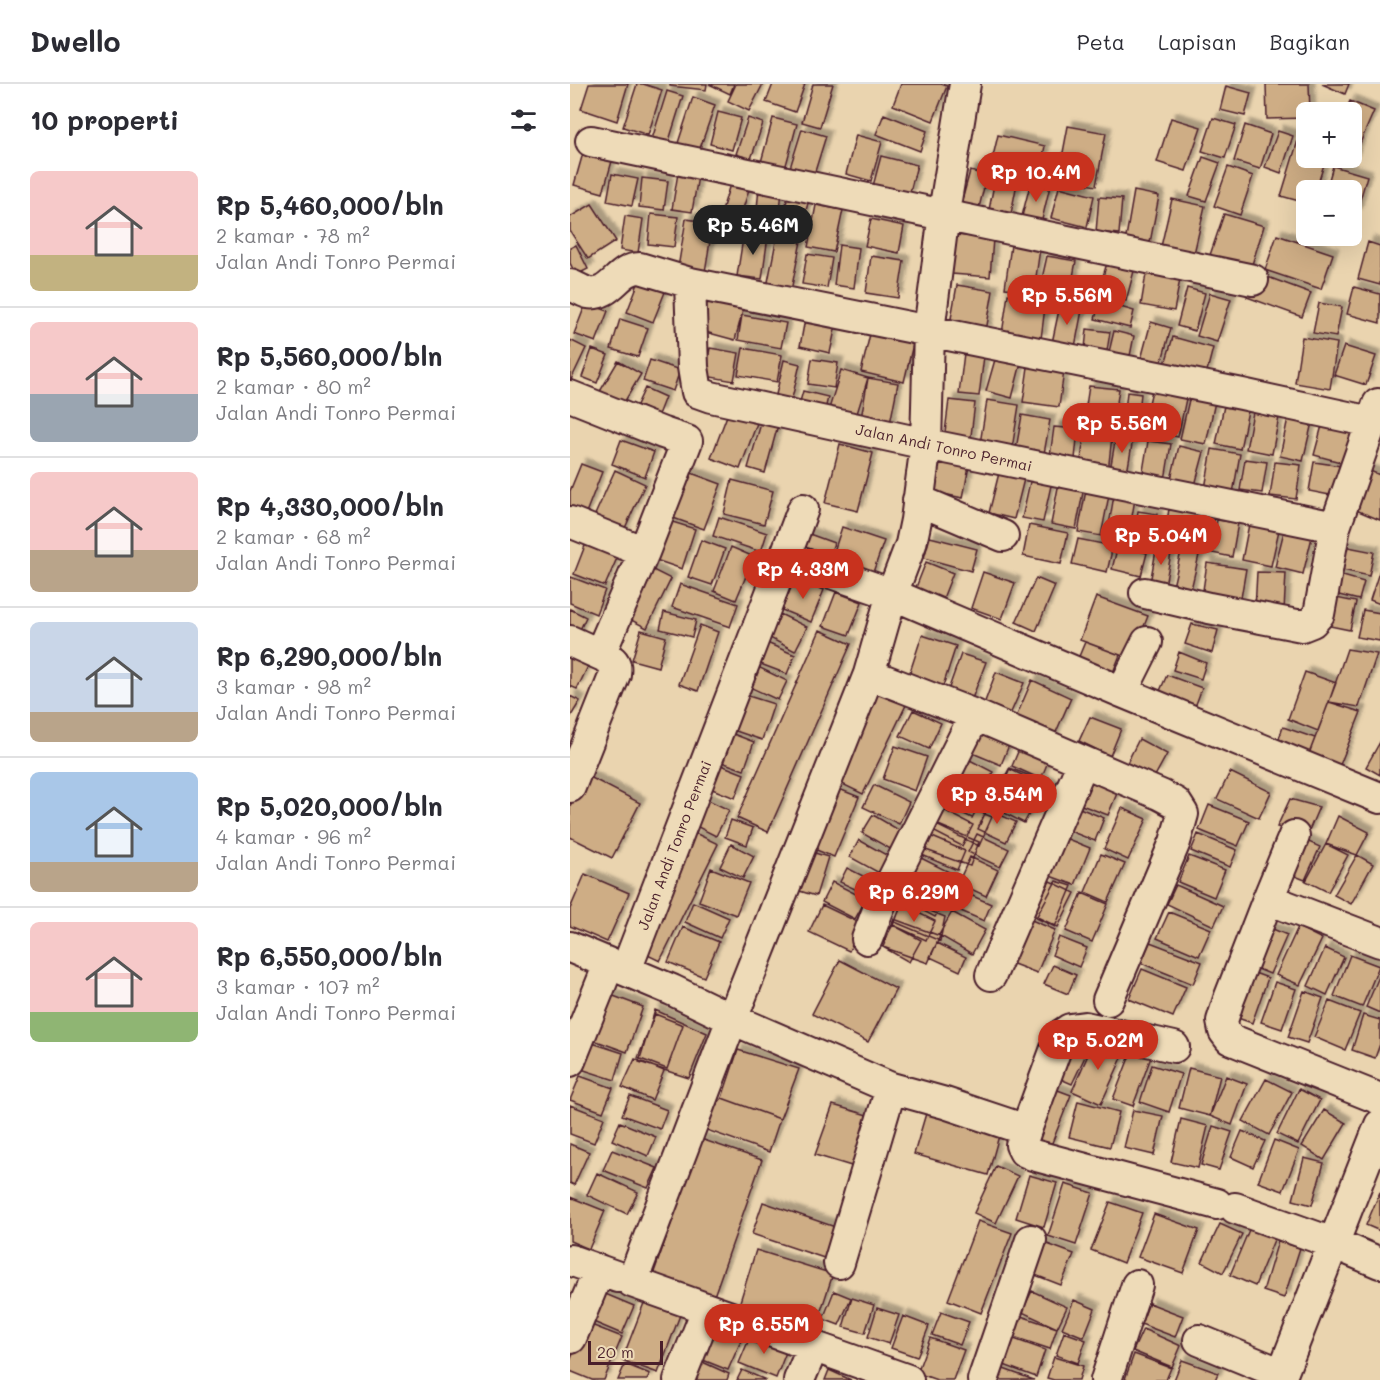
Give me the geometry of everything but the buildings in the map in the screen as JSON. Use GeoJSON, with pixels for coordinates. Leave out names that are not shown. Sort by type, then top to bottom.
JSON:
{"type":"FeatureCollection","features":[{"type":"Feature","properties":{"kind":"street"},"geometry":{"type":"LineString","coordinates":[[632,1282],[732,1019],[868,674],[915,521],[926,444],[929,331],[944,215],[965,84]]}},
{"type":"Feature","properties":{"kind":"street"},"geometry":{"type":"LineString","coordinates":[[591,141],[1253,280]]}},
{"type":"Feature","properties":{"kind":"street"},"geometry":{"type":"LineString","coordinates":[[570,285],[589,293],[601,292],[621,275],[633,268],[640,268],[690,283],[929,331],[1377,407],[1335,526],[1318,614],[1312,622],[1302,626],[1145,593]]}},
{"type":"Feature","properties":{"kind":"street"},"geometry":{"type":"LineString","coordinates":[[600,654],[644,552],[687,441],[697,392],[693,367],[690,283]]}},
{"type":"Feature","properties":{"kind":"street","name":"Jalan Andi Tonro Permai"},"geometry":{"type":"LineString","coordinates":[[697,392],[926,444],[1335,526]]}},
{"type":"Feature","properties":{"kind":"street"},"geometry":{"type":"LineString","coordinates":[[570,396],[687,441]]}},
{"type":"Feature","properties":{"kind":"street","name":"Jalan Andi Tonro Permai"},"geometry":{"type":"LineString","coordinates":[[570,1061],[617,967],[803,509]]}},
{"type":"Feature","properties":{"kind":"street"},"geometry":{"type":"LineString","coordinates":[[915,521],[1003,536]]}},
{"type":"Feature","properties":{"kind":"street"},"geometry":{"type":"LineString","coordinates":[[570,522],[644,552]]}},
{"type":"Feature","properties":{"kind":"street"},"geometry":{"type":"LineString","coordinates":[[785,557],[892,594],[1380,798]]}},
{"type":"Feature","properties":{"kind":"street"},"geometry":{"type":"LineString","coordinates":[[570,642],[600,654],[614,662],[616,667],[615,675],[570,787]]}},
{"type":"Feature","properties":{"kind":"street"},"geometry":{"type":"LineString","coordinates":[[1122,692],[1147,642]]}},
{"type":"Feature","properties":{"kind":"street"},"geometry":{"type":"LineString","coordinates":[[868,674],[975,715],[1176,803],[1183,814],[1175,842],[1108,1000]]}},
{"type":"Feature","properties":{"kind":"street"},"geometry":{"type":"LineString","coordinates":[[867,939],[880,905],[975,715]]}},
{"type":"Feature","properties":{"kind":"street"},"geometry":{"type":"LineString","coordinates":[[991,975],[1083,762]]}},
{"type":"Feature","properties":{"kind":"street"},"geometry":{"type":"LineString","coordinates":[[1294,836],[1229,999],[1222,1021],[1224,1031],[1230,1039],[1380,1099]]}},
{"type":"Feature","properties":{"kind":"street"},"geometry":{"type":"LineString","coordinates":[[1268,899],[1380,942]]}},
{"type":"Feature","properties":{"kind":"street"},"geometry":{"type":"LineString","coordinates":[[570,947],[891,1088],[1026,1130]]}},
{"type":"Feature","properties":{"kind":"street"},"geometry":{"type":"LineString","coordinates":[[1174,1047],[1085,1027],[1070,1029],[1061,1035],[1021,1145],[1024,1151],[1226,1206],[1333,1243],[1380,1263]]}},
{"type":"Feature","properties":{"kind":"street"},"geometry":{"type":"LineString","coordinates":[[839,1263],[891,1088]]}},
{"type":"Feature","properties":{"kind":"street"},"geometry":{"type":"LineString","coordinates":[[1199,1340],[1289,1377],[1333,1243],[1380,1125]]}},
{"type":"Feature","properties":{"kind":"street"},"geometry":{"type":"LineString","coordinates":[[983,1380],[1032,1240]]}},
{"type":"Feature","properties":{"kind":"street"},"geometry":{"type":"LineString","coordinates":[[570,1260],[908,1380]]}},
{"type":"Feature","properties":{"kind":"street"},"geometry":{"type":"LineString","coordinates":[[572,1338],[599,1270]]}},
{"type":"Feature","properties":{"kind":"street"},"geometry":{"type":"LineString","coordinates":[[1106,1380],[1137,1285]]}},
{"type":"Feature","properties":{"kind":"street"},"geometry":{"type":"LineString","coordinates":[[679,1380],[707,1310]]}},
{"type":"Feature","properties":{"kind":"street"},"geometry":{"type":"LineString","coordinates":[[799,1380],[813,1347]]}}]}
